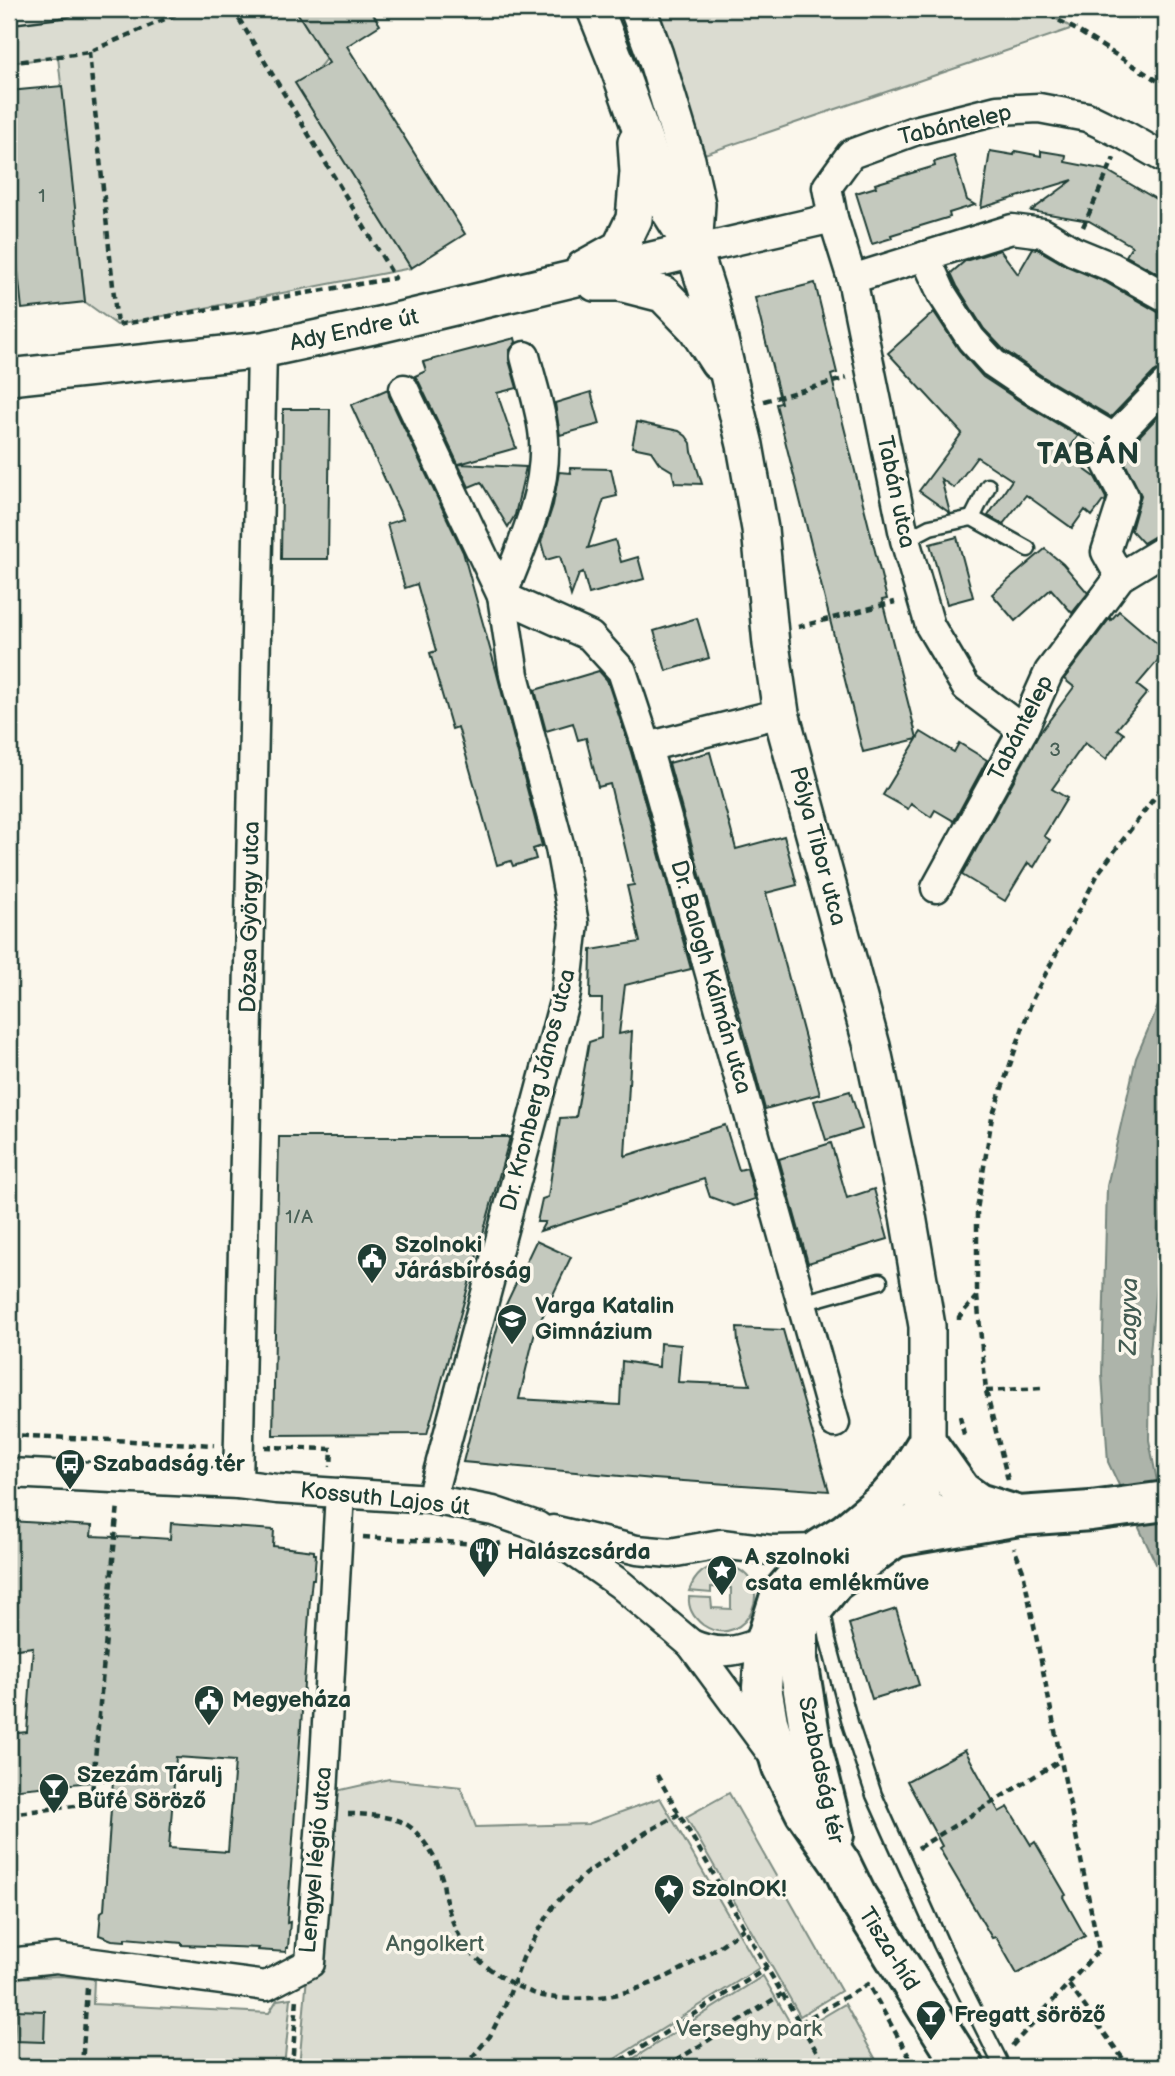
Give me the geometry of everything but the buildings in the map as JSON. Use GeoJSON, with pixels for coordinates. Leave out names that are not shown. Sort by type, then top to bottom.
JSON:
{"type":"FeatureCollection","features":[{"type":"Feature","properties":{"kind":"main road"},"geometry":{"type":"LineString","coordinates":[[789,1618],[820,1549],[847,1532],[888,1498],[907,1476],[927,1443],[961,1490],[978,1503],[1019,1516]]}},
{"type":"Feature","properties":{"kind":"main road"},"geometry":{"type":"LineString","coordinates":[[820,1549],[871,1531],[911,1523],[976,1522],[1166,1501]]}},
{"type":"Feature","properties":{"kind":"main road"},"geometry":{"type":"LineString","coordinates":[[789,1618],[911,1523]]}},
{"type":"Feature","properties":{"kind":"main road","name":"Szabadság tér"},"geometry":{"type":"LineString","coordinates":[[789,1618],[762,1687],[768,1722],[782,1767],[805,1812],[841,1864]]}},
{"type":"Feature","properties":{"kind":"main road","name":"Szabadság tér"},"geometry":{"type":"LineString","coordinates":[[789,1618],[812,1747],[841,1864]]}},
{"type":"Feature","properties":{"kind":"main road","name":"Tisza-híd"},"geometry":{"type":"LineString","coordinates":[[841,1864],[857,1897],[981,2064]]}},
{"type":"Feature","properties":{"kind":"street"},"geometry":{"type":"LineString","coordinates":[[595,9],[670,212],[694,250]]}},
{"type":"Feature","properties":{"kind":"street"},"geometry":{"type":"LineString","coordinates":[[638,9],[655,55],[697,204],[694,250]]}},
{"type":"Feature","properties":{"kind":"street","name":"Tabántelep"},"geometry":{"type":"LineString","coordinates":[[833,218],[827,187],[851,154],[914,131],[997,110],[1040,108],[1087,117],[1166,159]]}},
{"type":"Feature","properties":{"kind":"street"},"geometry":{"type":"LineString","coordinates":[[557,283],[620,248],[634,219],[638,172],[633,114]]}},
{"type":"Feature","properties":{"kind":"street"},"geometry":{"type":"LineString","coordinates":[[694,250],[833,218]]}},
{"type":"Feature","properties":{"kind":"street","name":"Tabán utca"},"geometry":{"type":"LineString","coordinates":[[833,218],[852,279],[905,540],[930,626],[966,687],[1023,730]]}},
{"type":"Feature","properties":{"kind":"street"},"geometry":{"type":"LineString","coordinates":[[852,279],[1012,229],[1043,233],[1073,251],[1112,267],[1166,297]]}},
{"type":"Feature","properties":{"kind":"street","name":"Ady Endre út"},"geometry":{"type":"LineString","coordinates":[[9,377],[262,350],[694,250]]}},
{"type":"Feature","properties":{"kind":"street","name":"Pólya Tibor utca"},"geometry":{"type":"LineString","coordinates":[[694,250],[711,303],[733,394],[760,529],[781,713],[872,1046],[908,1216],[926,1326],[927,1443],[934,1489],[911,1523]]}},
{"type":"Feature","properties":{"kind":"street"},"geometry":{"type":"LineString","coordinates":[[925,256],[942,294],[971,338],[993,363],[1032,390],[1114,438]]}},
{"type":"Feature","properties":{"kind":"street"},"geometry":{"type":"LineString","coordinates":[[557,283],[620,283],[663,294],[696,328],[733,394]]}},
{"type":"Feature","properties":{"kind":"street","name":"Dózsa György utca"},"geometry":{"type":"LineString","coordinates":[[238,1484],[262,350]]}},
{"type":"Feature","properties":{"kind":"street"},"geometry":{"type":"LineString","coordinates":[[502,596],[530,525],[544,467],[544,437],[525,356]]}},
{"type":"Feature","properties":{"kind":"street"},"geometry":{"type":"LineString","coordinates":[[1120,577],[1107,552],[1124,496],[1106,462],[1114,438],[1166,384]]}},
{"type":"Feature","properties":{"kind":"street","name":"Dr. Kronberg János utca"},"geometry":{"type":"LineString","coordinates":[[404,389],[502,596],[514,675],[560,848],[575,923],[566,994],[432,1499]]}},
{"type":"Feature","properties":{"kind":"street","name":"Tabántelep"},"geometry":{"type":"LineString","coordinates":[[936,888],[1023,730],[1049,672],[1120,577],[1166,549]]}},
{"type":"Feature","properties":{"kind":"street","name":"Dr. Balogh Kálmán utca"},"geometry":{"type":"LineString","coordinates":[[502,596],[590,636],[622,671],[647,747],[835,1423]]}},
{"type":"Feature","properties":{"kind":"street"},"geometry":{"type":"LineString","coordinates":[[647,747],[781,713]]}},
{"type":"Feature","properties":{"kind":"street","name":"Kossuth Lajos út"},"geometry":{"type":"LineString","coordinates":[[9,1473],[238,1484],[432,1499],[493,1511],[537,1526],[620,1584],[691,1644],[782,1767]]}},
{"type":"Feature","properties":{"kind":"street","name":"Lengyel légió utca"},"geometry":{"type":"LineString","coordinates":[[9,1963],[56,1958],[266,1986],[305,1965],[321,1813],[340,1493]]}},
{"type":"Feature","properties":{"kind":"street"},"geometry":{"type":"LineString","coordinates":[[537,1526],[637,1550],[670,1553],[721,1545],[739,1548],[820,1549]]}},
{"type":"Feature","properties":{"kind":"street"},"geometry":{"type":"LineString","coordinates":[[691,1644],[707,1651],[724,1652],[789,1618],[768,1571],[755,1557],[739,1548]]}},
{"type":"Feature","properties":{"kind":"lane"},"geometry":{"type":"LineString","coordinates":[[9,16],[66,9]]}},
{"type":"Feature","properties":{"kind":"lane"},"geometry":{"type":"LineString","coordinates":[[972,518],[988,486]]}},
{"type":"Feature","properties":{"kind":"lane"},"geometry":{"type":"LineString","coordinates":[[905,540],[930,527],[972,518],[1028,549]]}},
{"type":"Feature","properties":{"kind":"lane"},"geometry":{"type":"LineString","coordinates":[[802,1303],[880,1280]]}},
{"type":"Feature","properties":{"kind":"lane"},"geometry":{"type":"LineString","coordinates":[[789,1618],[825,1622],[850,1726],[874,1795],[941,1944],[981,2064]]}},
{"type":"Feature","properties":{"kind":"path"},"geometry":{"type":"LineString","coordinates":[[9,63],[89,52],[188,9]]}},
{"type":"Feature","properties":{"kind":"path"},"geometry":{"type":"LineString","coordinates":[[89,52],[117,325],[395,278],[233,9]]}},
{"type":"Feature","properties":{"kind":"path"},"geometry":{"type":"LineString","coordinates":[[1038,9],[1166,86]]}},
{"type":"Feature","properties":{"kind":"path"},"geometry":{"type":"LineString","coordinates":[[1073,251],[1126,136]]}},
{"type":"Feature","properties":{"kind":"path"},"geometry":{"type":"LineString","coordinates":[[733,394],[871,371]]}},
{"type":"Feature","properties":{"kind":"path"},"geometry":{"type":"LineString","coordinates":[[770,634],[921,596]]}},
{"type":"Feature","properties":{"kind":"path"},"geometry":{"type":"LineString","coordinates":[[1006,1467],[986,1391],[977,1296],[978,1210],[992,1117],[1033,998],[1099,872],[1166,782]]}},
{"type":"Feature","properties":{"kind":"path"},"geometry":{"type":"LineString","coordinates":[[959,1330],[959,1317],[977,1296]]}},
{"type":"Feature","properties":{"kind":"path"},"geometry":{"type":"LineString","coordinates":[[986,1391],[1042,1388]]}},
{"type":"Feature","properties":{"kind":"path"},"geometry":{"type":"LineString","coordinates":[[959,1414],[966,1446]]}},
{"type":"Feature","properties":{"kind":"path"},"geometry":{"type":"LineString","coordinates":[[9,1814],[91,1804],[120,1479]]}},
{"type":"Feature","properties":{"kind":"path"},"geometry":{"type":"LineString","coordinates":[[981,2064],[1069,1985],[1098,1950],[1023,1571]]}},
{"type":"Feature","properties":{"kind":"path"},"geometry":{"type":"LineString","coordinates":[[902,1857],[1060,1760]]}},
{"type":"Feature","properties":{"kind":"path"},"geometry":{"type":"LineString","coordinates":[[657,1775],[826,2067]]}},
{"type":"Feature","properties":{"kind":"path"},"geometry":{"type":"LineString","coordinates":[[321,1813],[370,1815],[406,1824],[430,1848],[441,1873],[446,1904],[463,1942],[483,1965],[513,1984],[547,1997],[589,1998],[634,1990],[677,1971],[718,1948],[744,1928]]}},
{"type":"Feature","properties":{"kind":"path"},"geometry":{"type":"LineString","coordinates":[[464,2067],[489,2036],[505,2006],[523,1958],[554,1905],[585,1874],[645,1833],[679,1814]]}},
{"type":"Feature","properties":{"kind":"path"},"geometry":{"type":"LineString","coordinates":[[82,2067],[88,1963]]}},
{"type":"Feature","properties":{"kind":"path"},"geometry":{"type":"LineString","coordinates":[[292,2067],[305,1965]]}},
{"type":"Feature","properties":{"kind":"path"},"geometry":{"type":"LineString","coordinates":[[611,2067],[767,1968]]}},
{"type":"Feature","properties":{"kind":"path"},"geometry":{"type":"LineString","coordinates":[[800,2023],[868,1984],[915,2067]]}},
{"type":"Feature","properties":{"kind":"path"},"geometry":{"type":"LineString","coordinates":[[1069,1985],[1129,2067]]}},
{"type":"Feature","properties":{"kind":"path"},"geometry":{"type":"LineString","coordinates":[[666,2067],[782,1994]]}},
{"type":"Feature","properties":{"kind":"path"},"geometry":{"type":"LineString","coordinates":[[625,2058],[631,2067]]}},
{"type":"Feature","properties":{"kind":"green space"},"geometry":{"type":"Polygon","coordinates":[[[9,9],[295,9],[326,59],[316,71],[296,83],[411,268],[117,325],[85,302],[58,57],[9,63],[9,9]]]}},
{"type":"Feature","properties":{"kind":"green space"},"geometry":{"type":"Polygon","coordinates":[[[638,9],[1038,9],[1073,28],[687,160],[638,9]]]}},
{"type":"Feature","properties":{"kind":"green space"},"geometry":{"type":"Polygon","coordinates":[[[722,1564],[741,1571],[752,1582],[755,1596],[752,1610],[745,1621],[733,1629],[719,1631],[703,1625],[697,1619],[691,1609],[689,1597],[711,1598],[712,1608],[731,1609],[731,1588],[711,1587],[711,1593],[689,1591],[701,1573],[722,1564]]]}},
{"type":"Feature","properties":{"kind":"green space","name":"Angolkert"},"geometry":{"type":"Polygon","coordinates":[[[389,1779],[461,1787],[476,1827],[588,1824],[660,1798],[759,1968],[602,2067],[299,2067],[323,1794],[389,1779]]]}},
{"type":"Feature","properties":{"kind":"green space"},"geometry":{"type":"Polygon","coordinates":[[[729,1793],[841,1991],[800,2016],[686,1817],[729,1793]]]}},
{"type":"Feature","properties":{"kind":"green space"},"geometry":{"type":"Polygon","coordinates":[[[61,1976],[94,1979],[93,2004],[269,2013],[277,2000],[291,1998],[284,2067],[9,2067],[9,1978],[61,1976]]]}},
{"type":"Feature","properties":{"kind":"green space","name":"Verseghy park"},"geometry":{"type":"Polygon","coordinates":[[[763,1976],[796,2033],[845,2004],[880,2067],[620,2067],[763,1976]]]}},
{"type":"Feature","properties":{"kind":"water","name":"Zagyva"},"geometry":{"type":"Polygon","coordinates":[[[1166,987],[1166,1164],[1150,1354],[1149,1440],[1161,1502],[1166,1512],[1166,1585],[1108,1462],[1102,1374],[1107,1186],[1136,1058],[1166,987]]]}},
{"type":"Feature","properties":{"kind":"place","name":"Szolnoki Járásbíróság"},"geometry":{"type":"Point","coordinates":[372,1285]}},
{"type":"Feature","properties":{"kind":"place","name":"Varga Katalin Gimnázium"},"geometry":{"type":"Point","coordinates":[512,1346]}},
{"type":"Feature","properties":{"kind":"place","name":"Szabadság tér"},"geometry":{"type":"Point","coordinates":[70,1491]}},
{"type":"Feature","properties":{"kind":"place","name":"Halászcsárda"},"geometry":{"type":"Point","coordinates":[484,1579]}},
{"type":"Feature","properties":{"kind":"place","name":"A szolnoki csata emlékműve"},"geometry":{"type":"Point","coordinates":[722,1597]}},
{"type":"Feature","properties":{"kind":"place","name":"Megyeháza"},"geometry":{"type":"Point","coordinates":[209,1727]}},
{"type":"Feature","properties":{"kind":"place","name":"Szezám Tárulj Büfé Söröző"},"geometry":{"type":"Point","coordinates":[54,1815]}},
{"type":"Feature","properties":{"kind":"place","name":"SzolnOK!"},"geometry":{"type":"Point","coordinates":[669,1916]}},
{"type":"Feature","properties":{"kind":"place","name":"Fregatt söröző"},"geometry":{"type":"Point","coordinates":[931,2042]}},
{"type":"Feature","properties":{"kind":"district","name":"TABÁN"},"geometry":{"type":"Point","coordinates":[1089,455]}}]}
